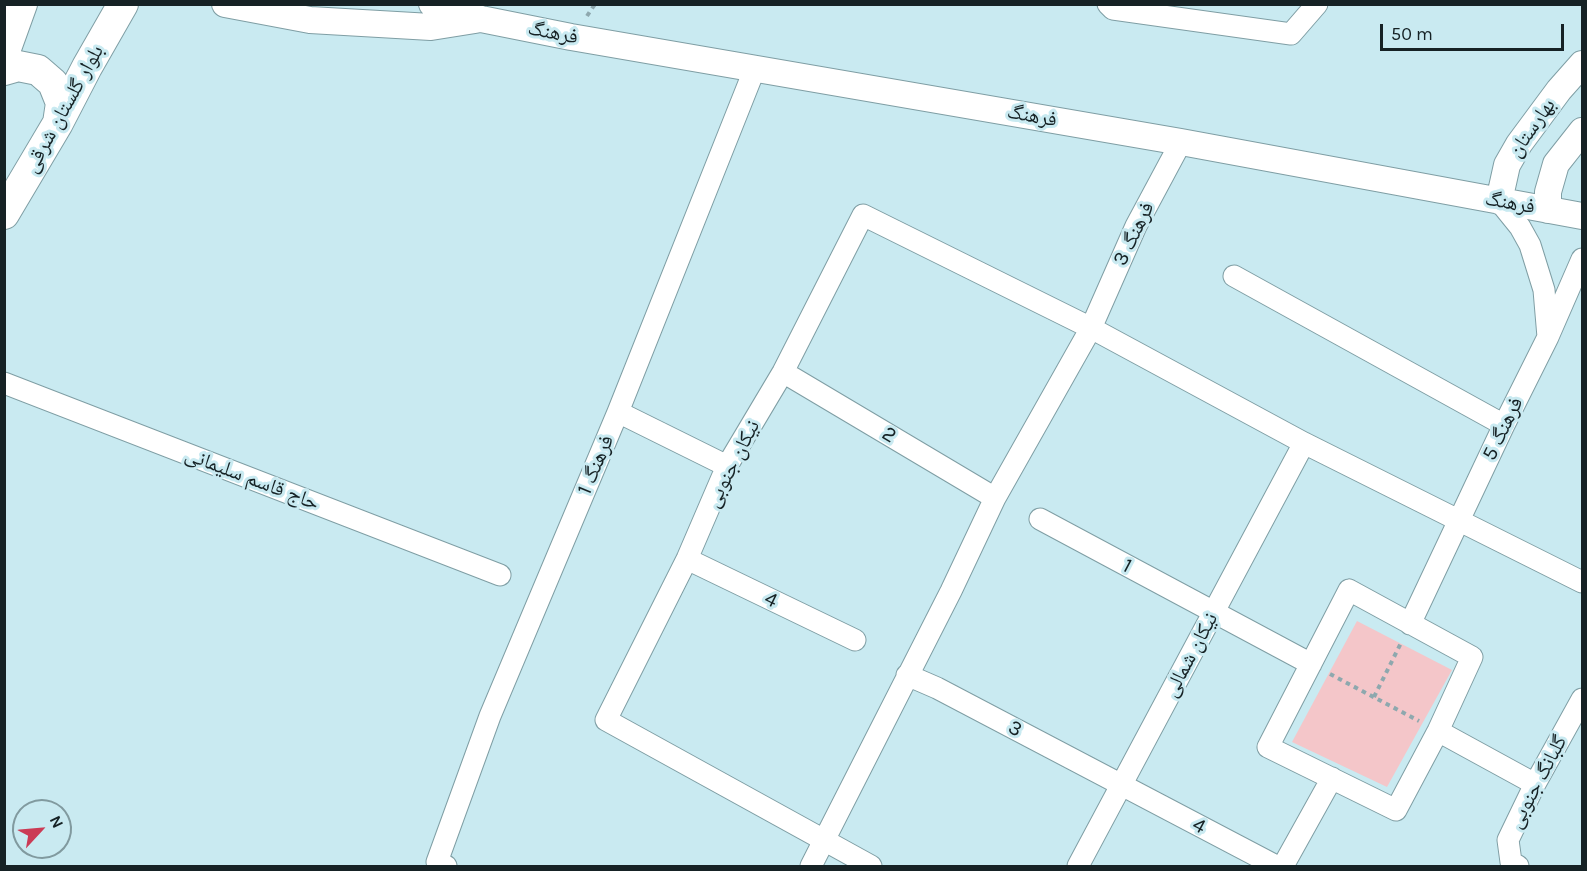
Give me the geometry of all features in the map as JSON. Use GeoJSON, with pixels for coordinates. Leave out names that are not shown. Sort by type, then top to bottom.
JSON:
{"type":"FeatureCollection","features":[{"type":"Feature","properties":{"kind":"main road"},"geometry":{"type":"LineString","coordinates":[[4,54],[22,4]]}},
{"type":"Feature","properties":{"kind":"main road","name":"بلوار گلستان شرقی"},"geometry":{"type":"LineString","coordinates":[[4,214],[58,123],[123,4]]}},
{"type":"Feature","properties":{"kind":"main road"},"geometry":{"type":"LineString","coordinates":[[4,70],[18,66],[38,70],[53,84],[61,103],[58,123]]}},
{"type":"Feature","properties":{"kind":"street","name":"فرهنگ"},"geometry":{"type":"LineString","coordinates":[[225,4],[310,20],[431,27],[481,19]]}},
{"type":"Feature","properties":{"kind":"street","name":"فرهنگ"},"geometry":{"type":"LineString","coordinates":[[432,4],[481,19],[571,37],[1181,142],[1582,216]]}},
{"type":"Feature","properties":{"kind":"street"},"geometry":{"type":"LineString","coordinates":[[1108,4],[1113,9],[1291,34],[1317,4]]}},
{"type":"Feature","properties":{"kind":"street","name":"بهارستان"},"geometry":{"type":"LineString","coordinates":[[1499,201],[1506,165],[1559,90],[1582,64]]}},
{"type":"Feature","properties":{"kind":"street","name":"فرهنگ 1"},"geometry":{"type":"LineString","coordinates":[[441,864],[490,716],[618,412],[755,68]]}},
{"type":"Feature","properties":{"kind":"street","name":"بهارستان"},"geometry":{"type":"LineString","coordinates":[[1548,210],[1548,192],[1556,164],[1582,131]]}},
{"type":"Feature","properties":{"kind":"street","name":"فرهنگ 3"},"geometry":{"type":"LineString","coordinates":[[811,867],[951,591],[995,498],[1091,328],[1136,226],[1181,142]]}},
{"type":"Feature","properties":{"kind":"street"},"geometry":{"type":"LineString","coordinates":[[1499,201],[1520,227],[1530,245],[1544,291],[1548,338]]}},
{"type":"Feature","properties":{"kind":"street","name":"نیکان جنوبی"},"geometry":{"type":"LineString","coordinates":[[825,839],[606,720],[687,559],[727,466],[783,372],[863,215],[1091,328]]}},
{"type":"Feature","properties":{"kind":"street","name":"فرهنگ 5"},"geometry":{"type":"LineString","coordinates":[[1410,624],[1548,338],[1582,259]]}},
{"type":"Feature","properties":{"kind":"street"},"geometry":{"type":"LineString","coordinates":[[1234,276],[1504,426]]}},
{"type":"Feature","properties":{"kind":"street"},"geometry":{"type":"LineString","coordinates":[[1091,328],[1304,442],[1582,582]]}},
{"type":"Feature","properties":{"kind":"street","name":"2"},"geometry":{"type":"LineString","coordinates":[[783,372],[995,498]]}},
{"type":"Feature","properties":{"kind":"street","name":"حاج قاسم سلیمانی"},"geometry":{"type":"LineString","coordinates":[[4,383],[500,575]]}},
{"type":"Feature","properties":{"kind":"street"},"geometry":{"type":"LineString","coordinates":[[618,412],[727,466]]}},
{"type":"Feature","properties":{"kind":"street","name":"نیکان شمالی"},"geometry":{"type":"LineString","coordinates":[[1078,867],[1304,442]]}},
{"type":"Feature","properties":{"kind":"street","name":"1"},"geometry":{"type":"LineString","coordinates":[[1040,519],[1214,612]]}},
{"type":"Feature","properties":{"kind":"street","name":"4"},"geometry":{"type":"LineString","coordinates":[[687,559],[855,640]]}},
{"type":"Feature","properties":{"kind":"street"},"geometry":{"type":"LineString","coordinates":[[1349,590],[1472,657],[1438,730],[1396,810],[1268,747],[1311,664],[1349,590]]}},
{"type":"Feature","properties":{"kind":"street"},"geometry":{"type":"LineString","coordinates":[[1214,612],[1311,664]]}},
{"type":"Feature","properties":{"kind":"street","name":"3"},"geometry":{"type":"LineString","coordinates":[[907,675],[937,688],[1121,785]]}},
{"type":"Feature","properties":{"kind":"street","name":"گلبانگ جنوبی"},"geometry":{"type":"LineString","coordinates":[[1518,867],[1512,862],[1508,840],[1535,784],[1582,699]]}},
{"type":"Feature","properties":{"kind":"street"},"geometry":{"type":"LineString","coordinates":[[1438,730],[1535,784]]}},
{"type":"Feature","properties":{"kind":"street"},"geometry":{"type":"LineString","coordinates":[[1283,867],[1332,778]]}},
{"type":"Feature","properties":{"kind":"street","name":"4"},"geometry":{"type":"LineString","coordinates":[[1121,785],[1276,867]]}},
{"type":"Feature","properties":{"kind":"street"},"geometry":{"type":"LineString","coordinates":[[825,839],[871,867]]}},
{"type":"Feature","properties":{"kind":"path"},"geometry":{"type":"LineString","coordinates":[[1374,697],[1410,624]]}},
{"type":"Feature","properties":{"kind":"path"},"geometry":{"type":"LineString","coordinates":[[1311,664],[1438,730]]}},
{"type":"Feature","properties":{"kind":"shaded area"},"geometry":{"type":"Polygon","coordinates":[[[1357,621],[1452,670],[1387,787],[1292,742],[1357,621]]]}}]}
